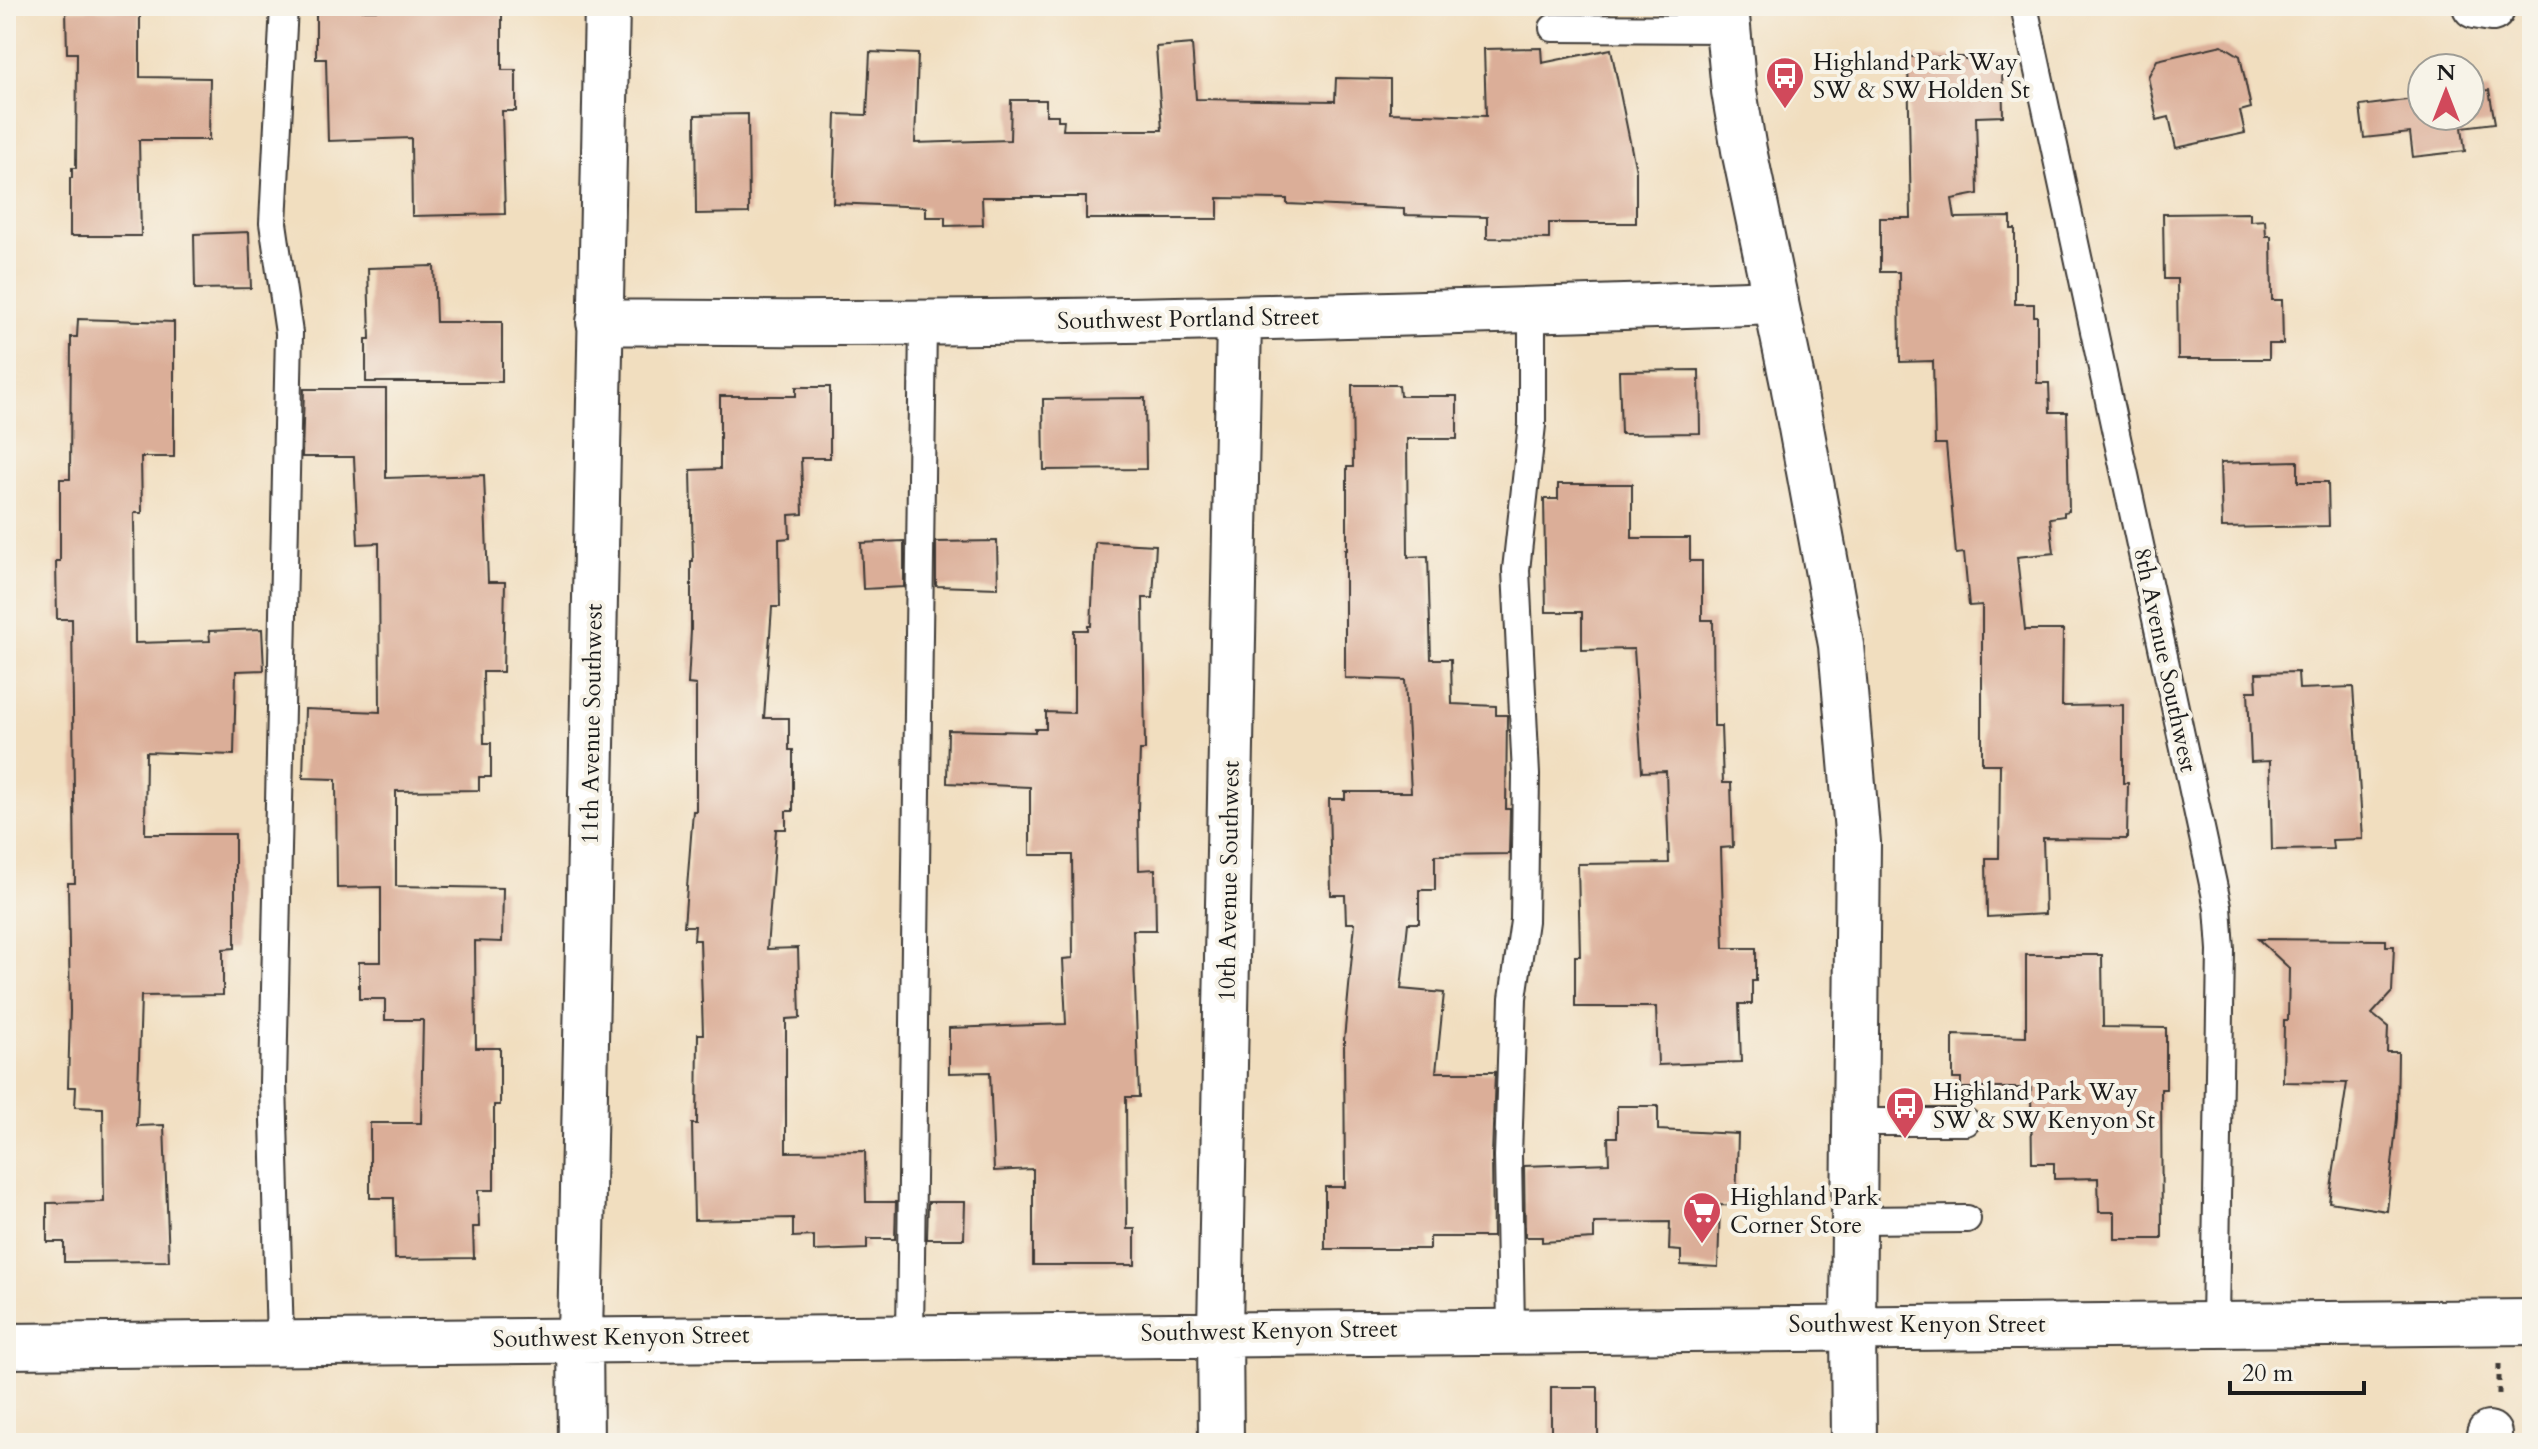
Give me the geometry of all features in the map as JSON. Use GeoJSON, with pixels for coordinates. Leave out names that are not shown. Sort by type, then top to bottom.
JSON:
{"type":"FeatureCollection","features":[{"type":"Feature","properties":{"kind":"street","name":"11th Avenue Southwest"},"geometry":{"type":"LineString","coordinates":[[581,1443],[580,1337],[607,6]]}},
{"type":"Feature","properties":{"kind":"street"},"geometry":{"type":"LineString","coordinates":[[1726,18],[1744,150],[1815,496],[1841,645],[1858,843],[1854,1443]]}},
{"type":"Feature","properties":{"kind":"street","name":"Southwest Portland Street"},"geometry":{"type":"LineString","coordinates":[[599,322],[923,323],[1239,319],[1776,302]]}},
{"type":"Feature","properties":{"kind":"street","name":"10th Avenue Southwest"},"geometry":{"type":"LineString","coordinates":[[1221,1443],[1220,1331],[1239,319]]}},
{"type":"Feature","properties":{"kind":"street","name":"Southwest Kenyon Street"},"geometry":{"type":"LineString","coordinates":[[6,1346],[1853,1324],[2532,1322]]}},
{"type":"Feature","properties":{"kind":"lane"},"geometry":{"type":"LineString","coordinates":[[280,1342],[273,1083],[289,333],[273,223],[284,6]]}},
{"type":"Feature","properties":{"kind":"lane","name":"8th Avenue Southwest"},"geometry":{"type":"LineString","coordinates":[[2024,6],[2218,907],[2221,950],[2215,1322]]}},
{"type":"Feature","properties":{"kind":"lane"},"geometry":{"type":"LineString","coordinates":[[1553,28],[1726,18]]}},
{"type":"Feature","properties":{"kind":"lane"},"geometry":{"type":"LineString","coordinates":[[1511,1328],[1508,1156],[1513,998],[1524,921],[1526,775],[1516,570],[1532,425],[1532,311]]}},
{"type":"Feature","properties":{"kind":"lane"},"geometry":{"type":"LineString","coordinates":[[910,1335],[923,323]]}},
{"type":"Feature","properties":{"kind":"lane"},"geometry":{"type":"LineString","coordinates":[[1855,1122],[1966,1122]]}},
{"type":"Feature","properties":{"kind":"lane"},"geometry":{"type":"LineString","coordinates":[[1854,1220],[1967,1219]]}},
{"type":"Feature","properties":{"kind":"path"},"geometry":{"type":"LineString","coordinates":[[2492,1425],[2499,1357]]}},
{"type":"Feature","properties":{"kind":"building"},"geometry":{"type":"Polygon","coordinates":[[[423,6],[502,6],[502,70],[516,70],[516,111],[502,111],[505,214],[412,216],[411,138],[328,141],[326,59],[316,59],[316,10],[423,10],[423,6]]]}},
{"type":"Feature","properties":{"kind":"building"},"geometry":{"type":"Polygon","coordinates":[[[140,9],[140,77],[210,78],[209,140],[139,140],[141,236],[70,236],[70,178],[72,168],[76,168],[77,53],[67,53],[66,10],[140,9]]]}},
{"type":"Feature","properties":{"kind":"building"},"geometry":{"type":"Polygon","coordinates":[[[1192,44],[1196,99],[1335,101],[1336,78],[1390,79],[1390,113],[1486,116],[1484,49],[1541,48],[1542,63],[1611,49],[1636,171],[1636,223],[1549,223],[1549,239],[1487,238],[1487,217],[1404,215],[1404,209],[1287,204],[1287,199],[1218,198],[1218,219],[1086,219],[1086,197],[982,197],[983,225],[945,226],[945,217],[926,217],[926,207],[833,203],[836,114],[867,115],[870,52],[918,54],[915,143],[1010,140],[1011,100],[1046,100],[1046,115],[1058,115],[1058,120],[1064,120],[1063,130],[1162,130],[1156,47],[1192,44]]]}},
{"type":"Feature","properties":{"kind":"building"},"geometry":{"type":"Polygon","coordinates":[[[2222,45],[2240,56],[2251,108],[2240,111],[2245,133],[2176,148],[2169,117],[2157,120],[2148,77],[2157,60],[2222,45]]]}},
{"type":"Feature","properties":{"kind":"building"},"geometry":{"type":"Polygon","coordinates":[[[1908,57],[1965,57],[1965,60],[1975,60],[1975,63],[2002,63],[2003,116],[1976,117],[1978,194],[1952,199],[1955,218],[2011,217],[2011,229],[2015,229],[2015,304],[2034,304],[2034,316],[2037,316],[2037,383],[2049,383],[2050,412],[2067,412],[2069,511],[2064,512],[2064,516],[2050,518],[2054,553],[2017,557],[2025,630],[2063,630],[2062,706],[2123,705],[2123,783],[2128,783],[2127,839],[2043,838],[2045,914],[1987,917],[1986,858],[1999,858],[2000,764],[1982,764],[1982,605],[1969,606],[1964,553],[1956,554],[1946,444],[1935,444],[1933,361],[1900,362],[1899,272],[1880,272],[1880,218],[1911,218],[1908,57]]]}},
{"type":"Feature","properties":{"kind":"building"},"geometry":{"type":"Polygon","coordinates":[[[2486,90],[2489,90],[2495,123],[2486,124],[2486,90]]]}},
{"type":"Feature","properties":{"kind":"building"},"geometry":{"type":"Polygon","coordinates":[[[2406,100],[2406,132],[2463,132],[2465,151],[2413,157],[2410,133],[2364,138],[2360,106],[2406,100]]]}},
{"type":"Feature","properties":{"kind":"building"},"geometry":{"type":"Polygon","coordinates":[[[748,114],[749,213],[696,214],[695,115],[748,114]]]}},
{"type":"Feature","properties":{"kind":"building"},"geometry":{"type":"Polygon","coordinates":[[[2250,213],[2250,221],[2265,220],[2266,236],[2271,236],[2272,300],[2282,300],[2283,344],[2269,344],[2269,359],[2178,359],[2177,279],[2164,279],[2163,214],[2250,213]]]}},
{"type":"Feature","properties":{"kind":"building"},"geometry":{"type":"Polygon","coordinates":[[[249,232],[251,288],[195,289],[194,234],[249,232]]]}},
{"type":"Feature","properties":{"kind":"building"},"geometry":{"type":"Polygon","coordinates":[[[434,266],[436,322],[502,322],[502,382],[366,382],[366,339],[370,339],[368,268],[434,266]]]}},
{"type":"Feature","properties":{"kind":"building"},"geometry":{"type":"Polygon","coordinates":[[[78,319],[174,322],[174,457],[141,457],[142,513],[134,513],[135,643],[210,641],[209,631],[262,629],[264,670],[236,671],[234,755],[146,752],[145,834],[235,834],[235,948],[223,949],[223,995],[141,996],[137,1126],[164,1125],[169,1261],[64,1262],[64,1242],[47,1242],[47,1203],[104,1202],[103,1108],[75,1107],[76,1087],[68,1087],[68,883],[75,883],[72,619],[57,619],[56,561],[60,561],[60,479],[70,479],[71,337],[77,337],[78,319]]]}},
{"type":"Feature","properties":{"kind":"building"},"geometry":{"type":"Polygon","coordinates":[[[1699,370],[1700,433],[1621,434],[1619,371],[1699,370]]]}},
{"type":"Feature","properties":{"kind":"building"},"geometry":{"type":"Polygon","coordinates":[[[1352,385],[1399,385],[1400,396],[1457,396],[1457,439],[1407,439],[1408,557],[1428,556],[1431,659],[1451,659],[1452,704],[1496,706],[1496,715],[1507,715],[1509,854],[1435,855],[1435,890],[1419,890],[1419,923],[1408,923],[1401,989],[1444,993],[1436,1072],[1495,1072],[1493,1237],[1430,1237],[1430,1249],[1325,1249],[1325,1187],[1345,1187],[1344,1040],[1355,923],[1346,923],[1345,895],[1331,895],[1329,799],[1345,799],[1345,792],[1411,792],[1405,680],[1345,678],[1345,550],[1347,467],[1353,467],[1352,385]]]}},
{"type":"Feature","properties":{"kind":"building"},"geometry":{"type":"Polygon","coordinates":[[[796,387],[830,387],[830,458],[801,458],[803,514],[789,515],[790,538],[779,539],[780,607],[772,607],[764,718],[789,718],[789,750],[793,750],[793,811],[786,811],[786,829],[776,829],[767,949],[798,948],[800,1018],[786,1019],[786,1152],[865,1151],[866,1202],[896,1202],[895,1239],[867,1239],[867,1249],[814,1251],[814,1236],[793,1237],[793,1218],[694,1220],[692,1124],[697,1124],[698,1034],[703,1034],[700,940],[694,940],[695,926],[684,926],[693,811],[696,811],[696,685],[688,684],[693,561],[691,470],[720,469],[720,396],[796,396],[796,387]]]}},
{"type":"Feature","properties":{"kind":"building"},"geometry":{"type":"Polygon","coordinates":[[[304,389],[386,389],[386,478],[484,475],[488,582],[505,582],[503,672],[483,672],[484,743],[491,743],[491,777],[479,777],[479,790],[396,791],[396,886],[503,888],[502,942],[475,941],[476,1048],[500,1048],[500,1105],[494,1105],[494,1190],[478,1190],[479,1227],[473,1227],[474,1258],[395,1259],[394,1198],[370,1198],[370,1123],[421,1123],[423,1020],[385,1020],[385,999],[359,999],[359,962],[381,962],[381,887],[337,888],[336,779],[303,778],[305,709],[380,712],[379,543],[358,544],[354,457],[302,457],[304,389]]]}},
{"type":"Feature","properties":{"kind":"building"},"geometry":{"type":"Polygon","coordinates":[[[1145,398],[1146,469],[1044,470],[1043,399],[1145,398]]]}},
{"type":"Feature","properties":{"kind":"building"},"geometry":{"type":"Polygon","coordinates":[[[2298,461],[2298,482],[2328,482],[2329,526],[2222,528],[2220,463],[2298,461]]]}},
{"type":"Feature","properties":{"kind":"building"},"geometry":{"type":"Polygon","coordinates":[[[1558,484],[1632,484],[1632,538],[1690,538],[1690,561],[1702,561],[1702,620],[1713,620],[1714,726],[1721,726],[1723,783],[1731,783],[1733,847],[1721,848],[1724,948],[1756,948],[1752,1004],[1739,1004],[1741,1062],[1658,1065],[1656,1007],[1575,1007],[1575,956],[1580,956],[1578,864],[1669,863],[1666,771],[1642,772],[1634,649],[1582,650],[1582,612],[1546,612],[1544,499],[1558,499],[1558,484]]]}},
{"type":"Feature","properties":{"kind":"building"},"geometry":{"type":"Polygon","coordinates":[[[904,541],[904,587],[863,589],[861,543],[904,541]]]}},
{"type":"Feature","properties":{"kind":"building"},"geometry":{"type":"Polygon","coordinates":[[[997,541],[998,588],[936,586],[936,542],[997,541]]]}},
{"type":"Feature","properties":{"kind":"building"},"geometry":{"type":"Polygon","coordinates":[[[1095,542],[1156,545],[1153,598],[1143,598],[1145,750],[1140,750],[1138,810],[1139,870],[1155,869],[1156,930],[1133,930],[1139,1097],[1126,1097],[1127,1229],[1135,1229],[1135,1265],[1033,1265],[1033,1169],[994,1171],[990,1072],[949,1073],[949,1028],[1066,1024],[1063,959],[1073,958],[1072,855],[1030,855],[1030,787],[947,783],[948,730],[1035,732],[1035,729],[1046,729],[1046,712],[1074,713],[1074,630],[1088,630],[1091,626],[1095,542]]]}},
{"type":"Feature","properties":{"kind":"building"},"geometry":{"type":"Polygon","coordinates":[[[2298,672],[2299,689],[2353,687],[2363,839],[2332,840],[2333,849],[2272,850],[2270,761],[2251,762],[2248,691],[2257,691],[2256,673],[2298,672]]]}},
{"type":"Feature","properties":{"kind":"building"},"geometry":{"type":"Polygon","coordinates":[[[2258,939],[2386,940],[2386,946],[2394,946],[2392,992],[2372,1014],[2388,1027],[2387,1052],[2398,1052],[2397,1118],[2387,1211],[2329,1202],[2347,1083],[2283,1082],[2289,968],[2258,939]]]}},
{"type":"Feature","properties":{"kind":"building"},"geometry":{"type":"Polygon","coordinates":[[[2026,955],[2102,955],[2103,1027],[2166,1028],[2166,1089],[2161,1089],[2162,1239],[2115,1239],[2115,1212],[2099,1212],[2098,1178],[2054,1179],[2054,1163],[2032,1163],[2031,1088],[1961,1088],[1961,1079],[1953,1079],[1953,1035],[2026,1037],[2026,955]]]}},
{"type":"Feature","properties":{"kind":"building"},"geometry":{"type":"Polygon","coordinates":[[[1617,1106],[1658,1106],[1658,1130],[1738,1134],[1736,1206],[1720,1205],[1718,1267],[1681,1265],[1681,1251],[1669,1250],[1670,1222],[1594,1223],[1594,1239],[1542,1242],[1542,1237],[1525,1237],[1524,1166],[1609,1163],[1608,1137],[1617,1137],[1617,1106]]]}},
{"type":"Feature","properties":{"kind":"building"},"geometry":{"type":"Polygon","coordinates":[[[928,1202],[965,1202],[964,1239],[927,1239],[928,1202]]]}},
{"type":"Feature","properties":{"kind":"building"},"geometry":{"type":"Polygon","coordinates":[[[1551,1387],[1598,1387],[1598,1436],[1551,1436],[1551,1387]]]}},
{"type":"Feature","properties":{"kind":"place","name":"Highland Park Way SW & SW Holden St"},"geometry":{"type":"Point","coordinates":[1785,110]}},
{"type":"Feature","properties":{"kind":"place","name":"Highland Park Way SW & SW Kenyon St"},"geometry":{"type":"Point","coordinates":[1905,1140]}},
{"type":"Feature","properties":{"kind":"place","name":"Highland Park Corner Store"},"geometry":{"type":"Point","coordinates":[1702,1245]}}]}
